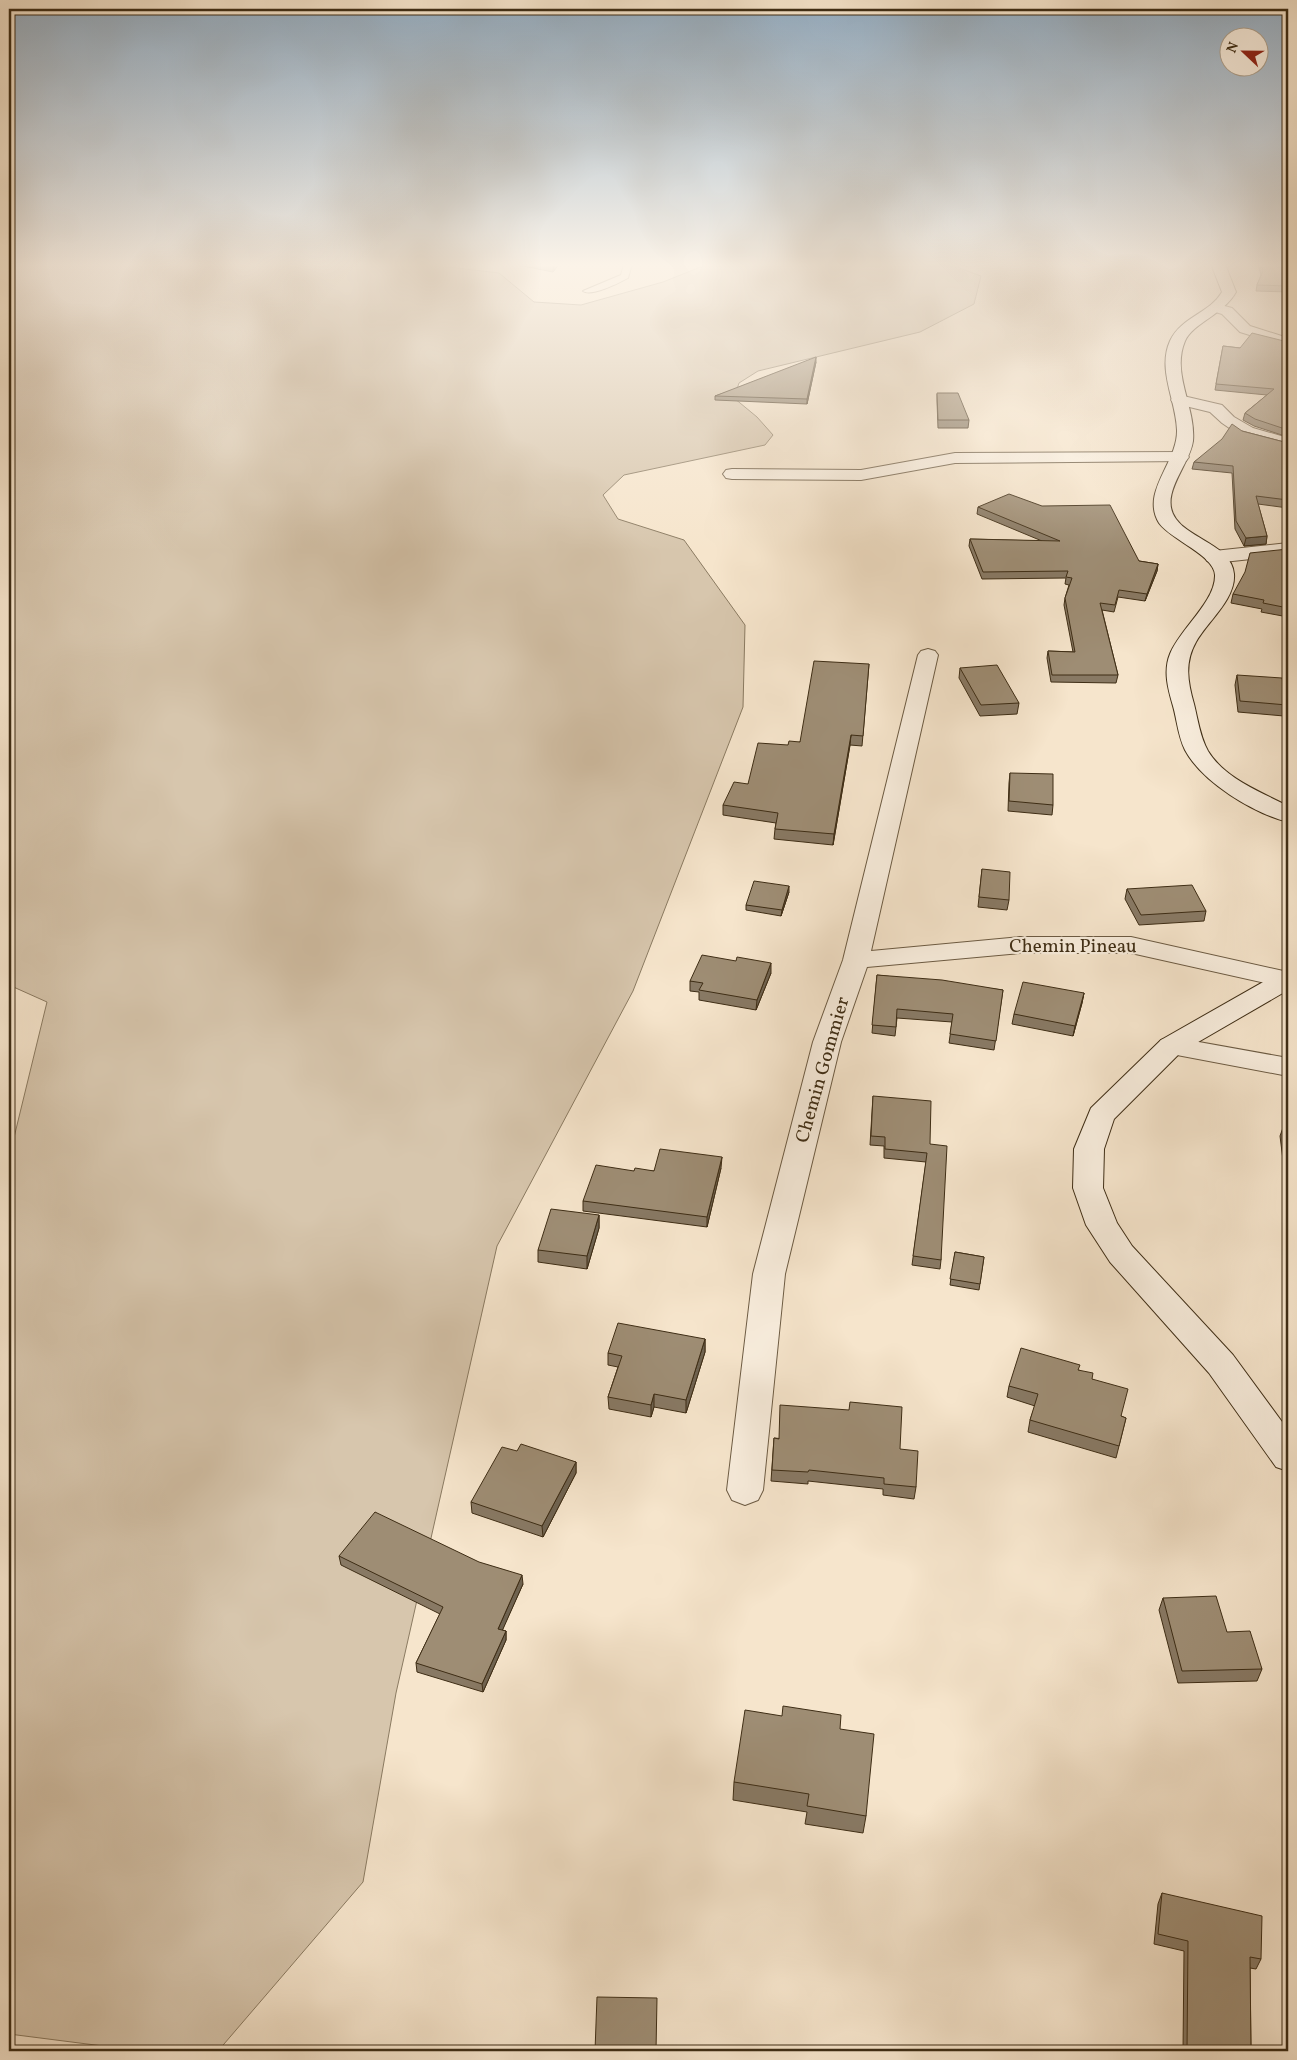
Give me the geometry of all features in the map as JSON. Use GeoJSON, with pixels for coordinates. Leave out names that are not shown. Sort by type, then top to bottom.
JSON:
{"type":"FeatureCollection","features":[{"type":"Feature","properties":{"kind":"street"},"geometry":{"type":"LineString","coordinates":[[1173,360],[1185,425],[1184,445],[1164,491],[1162,511],[1170,527],[1223,564],[1226,576],[1220,592],[1181,652],[1177,667],[1177,680],[1196,750],[1207,767],[1228,784],[1288,814]]}},
{"type":"Feature","properties":{"kind":"street"},"geometry":{"type":"LineString","coordinates":[[1179,400],[1216,408],[1228,420],[1247,432],[1288,443]]}},
{"type":"Feature","properties":{"kind":"street"},"geometry":{"type":"LineString","coordinates":[[732,474],[861,475],[955,458],[1180,457]]}},
{"type":"Feature","properties":{"kind":"street"},"geometry":{"type":"LineString","coordinates":[[1214,557],[1288,549]]}},
{"type":"Feature","properties":{"kind":"street","name":"Chemin Gommier"},"geometry":{"type":"LineString","coordinates":[[745,1490],[769,1274],[827,1042],[856,960],[928,655]]}},
{"type":"Feature","properties":{"kind":"street","name":"Chemin Pineau"},"geometry":{"type":"LineString","coordinates":[[856,960],[1020,945],[1131,945],[1287,980]]}},
{"type":"Feature","properties":{"kind":"street"},"geometry":{"type":"LineString","coordinates":[[1287,980],[1172,1046],[1101,1115],[1089,1149],[1088,1188],[1102,1225],[1121,1254],[1222,1364],[1288,1458]]}},
{"type":"Feature","properties":{"kind":"street"},"geometry":{"type":"LineString","coordinates":[[1172,1046],[1288,1067]]}},
{"type":"Feature","properties":{"kind":"shaded area"},"geometry":{"type":"Polygon","coordinates":[[[9,360],[803,360],[758,371],[739,383],[734,398],[757,417],[773,435],[765,445],[624,475],[603,495],[618,519],[684,540],[745,625],[743,707],[633,991],[497,1246],[396,1693],[363,1882],[218,2051],[142,2051],[9,2034],[9,1158],[47,1002],[9,985],[9,360]]]}},
{"type":"Feature","properties":{"kind":"building"},"geometry":{"type":"Polygon","coordinates":[[[808,360],[815,360],[807,399],[715,396],[808,360]]]}},
{"type":"Feature","properties":{"kind":"building"},"geometry":{"type":"Polygon","coordinates":[[[1220,360],[1288,360],[1288,430],[1255,419],[1245,413],[1274,389],[1216,384],[1220,360]]]}},
{"type":"Feature","properties":{"kind":"building"},"geometry":{"type":"Polygon","coordinates":[[[937,393],[958,393],[969,420],[938,420],[937,393]]]}},
{"type":"Feature","properties":{"kind":"building"},"geometry":{"type":"Polygon","coordinates":[[[1232,424],[1242,431],[1288,443],[1288,500],[1256,496],[1267,536],[1246,538],[1236,521],[1233,466],[1194,462],[1222,439],[1232,424]]]}},
{"type":"Feature","properties":{"kind":"building"},"geometry":{"type":"Polygon","coordinates":[[[1009,494],[1042,506],[1110,505],[1139,561],[1158,564],[1147,594],[1119,590],[1115,605],[1100,603],[1118,675],[1052,675],[1048,651],[1075,652],[1065,598],[1072,578],[1066,577],[1068,571],[983,572],[970,539],[1060,541],[978,507],[1009,494]]]}},
{"type":"Feature","properties":{"kind":"building"},"geometry":{"type":"Polygon","coordinates":[[[1288,549],[1288,608],[1263,603],[1264,600],[1233,594],[1245,572],[1250,553],[1288,549]]]}},
{"type":"Feature","properties":{"kind":"building"},"geometry":{"type":"Polygon","coordinates":[[[814,661],[869,664],[863,736],[851,735],[834,834],[775,829],[778,813],[723,805],[734,782],[748,784],[758,743],[788,745],[789,741],[800,742],[814,661]]]}},
{"type":"Feature","properties":{"kind":"building"},"geometry":{"type":"Polygon","coordinates":[[[997,665],[1019,703],[981,705],[960,668],[997,665]]]}},
{"type":"Feature","properties":{"kind":"building"},"geometry":{"type":"Polygon","coordinates":[[[1237,675],[1282,678],[1287,705],[1240,701],[1237,675]]]}},
{"type":"Feature","properties":{"kind":"building"},"geometry":{"type":"Polygon","coordinates":[[[1010,773],[1053,774],[1053,805],[1009,801],[1010,773]]]}},
{"type":"Feature","properties":{"kind":"building"},"geometry":{"type":"Polygon","coordinates":[[[982,869],[1010,872],[1009,900],[979,897],[982,869]]]}},
{"type":"Feature","properties":{"kind":"building"},"geometry":{"type":"Polygon","coordinates":[[[754,881],[789,886],[782,910],[746,905],[754,881]]]}},
{"type":"Feature","properties":{"kind":"building"},"geometry":{"type":"Polygon","coordinates":[[[1192,885],[1206,911],[1141,915],[1127,889],[1192,885]]]}},
{"type":"Feature","properties":{"kind":"building"},"geometry":{"type":"Polygon","coordinates":[[[702,955],[736,961],[737,957],[771,963],[757,1000],[699,990],[703,983],[690,981],[702,955]]]}},
{"type":"Feature","properties":{"kind":"building"},"geometry":{"type":"Polygon","coordinates":[[[877,975],[942,980],[1003,990],[996,1041],[950,1034],[953,1014],[897,1009],[896,1027],[872,1025],[877,975]]]}},
{"type":"Feature","properties":{"kind":"building"},"geometry":{"type":"Polygon","coordinates":[[[1023,982],[1084,993],[1075,1026],[1014,1014],[1023,982]]]}},
{"type":"Feature","properties":{"kind":"building"},"geometry":{"type":"Polygon","coordinates":[[[873,1096],[931,1101],[930,1144],[947,1146],[941,1260],[913,1256],[927,1153],[885,1149],[885,1137],[871,1136],[873,1096]]]}},
{"type":"Feature","properties":{"kind":"building"},"geometry":{"type":"Polygon","coordinates":[[[1284,1125],[1288,1125],[1288,1163],[1284,1125]]]}},
{"type":"Feature","properties":{"kind":"building"},"geometry":{"type":"Polygon","coordinates":[[[660,1149],[722,1157],[707,1217],[583,1201],[596,1165],[634,1171],[635,1168],[654,1171],[660,1149]]]}},
{"type":"Feature","properties":{"kind":"building"},"geometry":{"type":"Polygon","coordinates":[[[551,1209],[599,1215],[587,1256],[538,1250],[551,1209]]]}},
{"type":"Feature","properties":{"kind":"building"},"geometry":{"type":"Polygon","coordinates":[[[955,1252],[984,1257],[980,1284],[950,1279],[955,1252]]]}},
{"type":"Feature","properties":{"kind":"building"},"geometry":{"type":"Polygon","coordinates":[[[618,1323],[705,1339],[686,1400],[654,1394],[651,1405],[608,1397],[622,1356],[608,1353],[618,1323]]]}},
{"type":"Feature","properties":{"kind":"building"},"geometry":{"type":"Polygon","coordinates":[[[1021,1348],[1080,1365],[1078,1370],[1093,1373],[1092,1379],[1128,1389],[1121,1416],[1126,1418],[1119,1446],[1030,1420],[1038,1394],[1009,1386],[1021,1348]]]}},
{"type":"Feature","properties":{"kind":"building"},"geometry":{"type":"Polygon","coordinates":[[[850,1402],[902,1407],[900,1449],[918,1451],[916,1487],[884,1484],[884,1478],[809,1470],[808,1472],[772,1470],[774,1438],[779,1439],[780,1405],[849,1410],[850,1402]]]}},
{"type":"Feature","properties":{"kind":"building"},"geometry":{"type":"Polygon","coordinates":[[[521,1444],[576,1462],[542,1526],[471,1502],[502,1447],[517,1451],[521,1444]]]}},
{"type":"Feature","properties":{"kind":"building"},"geometry":{"type":"Polygon","coordinates":[[[375,1512],[479,1562],[522,1575],[498,1629],[506,1631],[482,1684],[416,1663],[443,1607],[339,1556],[375,1512]]]}},
{"type":"Feature","properties":{"kind":"building"},"geometry":{"type":"Polygon","coordinates":[[[1216,1596],[1227,1632],[1250,1631],[1262,1669],[1182,1671],[1163,1598],[1216,1596]]]}},
{"type":"Feature","properties":{"kind":"building"},"geometry":{"type":"Polygon","coordinates":[[[783,1706],[841,1715],[840,1729],[874,1734],[866,1816],[807,1806],[809,1794],[734,1782],[745,1710],[782,1716],[783,1706]]]}},
{"type":"Feature","properties":{"kind":"building"},"geometry":{"type":"Polygon","coordinates":[[[1162,1893],[1262,1916],[1261,1959],[1250,1957],[1251,2051],[1187,2051],[1188,1941],[1158,1934],[1162,1893]]]}},
{"type":"Feature","properties":{"kind":"building"},"geometry":{"type":"Polygon","coordinates":[[[597,1997],[657,1998],[656,2051],[595,2051],[597,1997]]]}}]}
